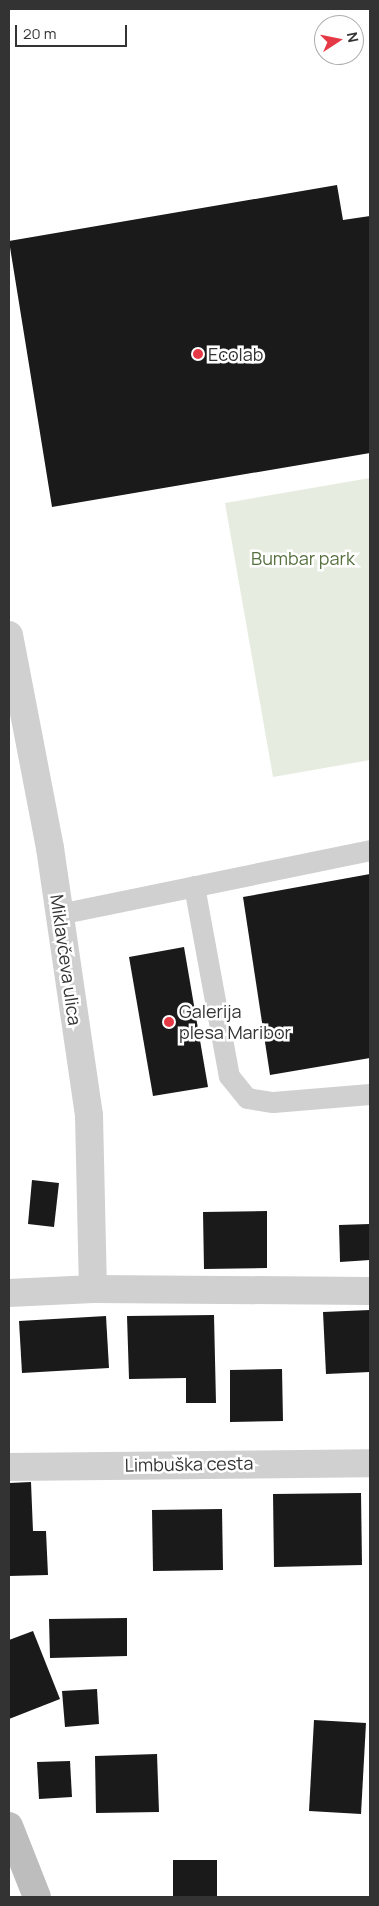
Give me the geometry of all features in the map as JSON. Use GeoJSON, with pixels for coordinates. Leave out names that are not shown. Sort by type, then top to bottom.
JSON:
{"type":"FeatureCollection","features":[{"type":"Feature","properties":{"kind":"main road"},"geometry":{"type":"LineString","coordinates":[[9,1826],[37,1897]]}},
{"type":"Feature","properties":{"kind":"street","name":"Miklavčeva ulica"},"geometry":{"type":"LineString","coordinates":[[9,635],[59,914],[89,1115],[93,1289]]}},
{"type":"Feature","properties":{"kind":"street"},"geometry":{"type":"LineString","coordinates":[[9,1293],[93,1289],[370,1291]]}},
{"type":"Feature","properties":{"kind":"street","name":"Limbuška cesta"},"geometry":{"type":"LineString","coordinates":[[9,1466],[370,1463]]}},
{"type":"Feature","properties":{"kind":"lane"},"geometry":{"type":"LineString","coordinates":[[59,914],[370,850]]}},
{"type":"Feature","properties":{"kind":"lane"},"geometry":{"type":"LineString","coordinates":[[194,886],[229,1076],[247,1098],[273,1102],[370,1094]]}},
{"type":"Feature","properties":{"kind":"green space","name":"Bumbar park"},"geometry":{"type":"Polygon","coordinates":[[[370,478],[370,760],[273,777],[225,503],[370,478]]]}},
{"type":"Feature","properties":{"kind":"building","name":"Ecolab"},"geometry":{"type":"Polygon","coordinates":[[[337,185],[343,220],[370,216],[370,453],[52,507],[9,241],[337,185]]]}},
{"type":"Feature","properties":{"kind":"building"},"geometry":{"type":"Polygon","coordinates":[[[370,874],[370,1058],[270,1075],[243,897],[370,874]]]}},
{"type":"Feature","properties":{"kind":"building","name":"Galerija plesa Maribor"},"geometry":{"type":"Polygon","coordinates":[[[184,947],[208,1087],[153,1096],[129,957],[184,947]]]}},
{"type":"Feature","properties":{"kind":"building"},"geometry":{"type":"Polygon","coordinates":[[[32,1180],[59,1183],[54,1227],[28,1224],[32,1180]]]}},
{"type":"Feature","properties":{"kind":"building"},"geometry":{"type":"Polygon","coordinates":[[[267,1211],[267,1268],[204,1269],[203,1212],[267,1211]]]}},
{"type":"Feature","properties":{"kind":"building"},"geometry":{"type":"Polygon","coordinates":[[[370,1224],[370,1260],[340,1262],[339,1225],[370,1224]]]}},
{"type":"Feature","properties":{"kind":"building"},"geometry":{"type":"Polygon","coordinates":[[[370,1310],[370,1372],[326,1374],[323,1312],[370,1310]]]}},
{"type":"Feature","properties":{"kind":"building"},"geometry":{"type":"Polygon","coordinates":[[[214,1315],[216,1403],[186,1403],[186,1378],[129,1379],[127,1316],[214,1315]]]}},
{"type":"Feature","properties":{"kind":"building"},"geometry":{"type":"Polygon","coordinates":[[[106,1316],[109,1368],[22,1373],[19,1321],[106,1316]]]}},
{"type":"Feature","properties":{"kind":"building"},"geometry":{"type":"Polygon","coordinates":[[[282,1369],[283,1421],[230,1422],[230,1370],[282,1369]]]}},
{"type":"Feature","properties":{"kind":"building"},"geometry":{"type":"Polygon","coordinates":[[[31,1482],[33,1531],[46,1531],[48,1575],[9,1576],[9,1483],[31,1482]]]}},
{"type":"Feature","properties":{"kind":"building"},"geometry":{"type":"Polygon","coordinates":[[[361,1493],[362,1565],[274,1567],[273,1494],[361,1493]]]}},
{"type":"Feature","properties":{"kind":"building"},"geometry":{"type":"Polygon","coordinates":[[[222,1509],[223,1570],[153,1571],[152,1510],[222,1509]]]}},
{"type":"Feature","properties":{"kind":"building"},"geometry":{"type":"Polygon","coordinates":[[[127,1618],[127,1656],[50,1658],[49,1619],[127,1618]]]}},
{"type":"Feature","properties":{"kind":"building"},"geometry":{"type":"Polygon","coordinates":[[[33,1631],[60,1699],[9,1719],[9,1640],[33,1631]]]}},
{"type":"Feature","properties":{"kind":"building"},"geometry":{"type":"Polygon","coordinates":[[[97,1689],[99,1724],[65,1727],[62,1691],[97,1689]]]}},
{"type":"Feature","properties":{"kind":"building"},"geometry":{"type":"Polygon","coordinates":[[[314,1720],[366,1723],[361,1814],[309,1811],[314,1720]]]}},
{"type":"Feature","properties":{"kind":"building"},"geometry":{"type":"Polygon","coordinates":[[[157,1754],[159,1812],[96,1813],[95,1756],[157,1754]]]}},
{"type":"Feature","properties":{"kind":"building"},"geometry":{"type":"Polygon","coordinates":[[[70,1761],[72,1797],[39,1799],[37,1762],[70,1761]]]}},
{"type":"Feature","properties":{"kind":"building"},"geometry":{"type":"Polygon","coordinates":[[[173,1860],[217,1860],[217,1897],[173,1897],[173,1860]]]}},
{"type":"Feature","properties":{"kind":"place","name":"Ecolab"},"geometry":{"type":"Point","coordinates":[198,354]}},
{"type":"Feature","properties":{"kind":"place","name":"Galerija plesa Maribor"},"geometry":{"type":"Point","coordinates":[169,1022]}}]}
